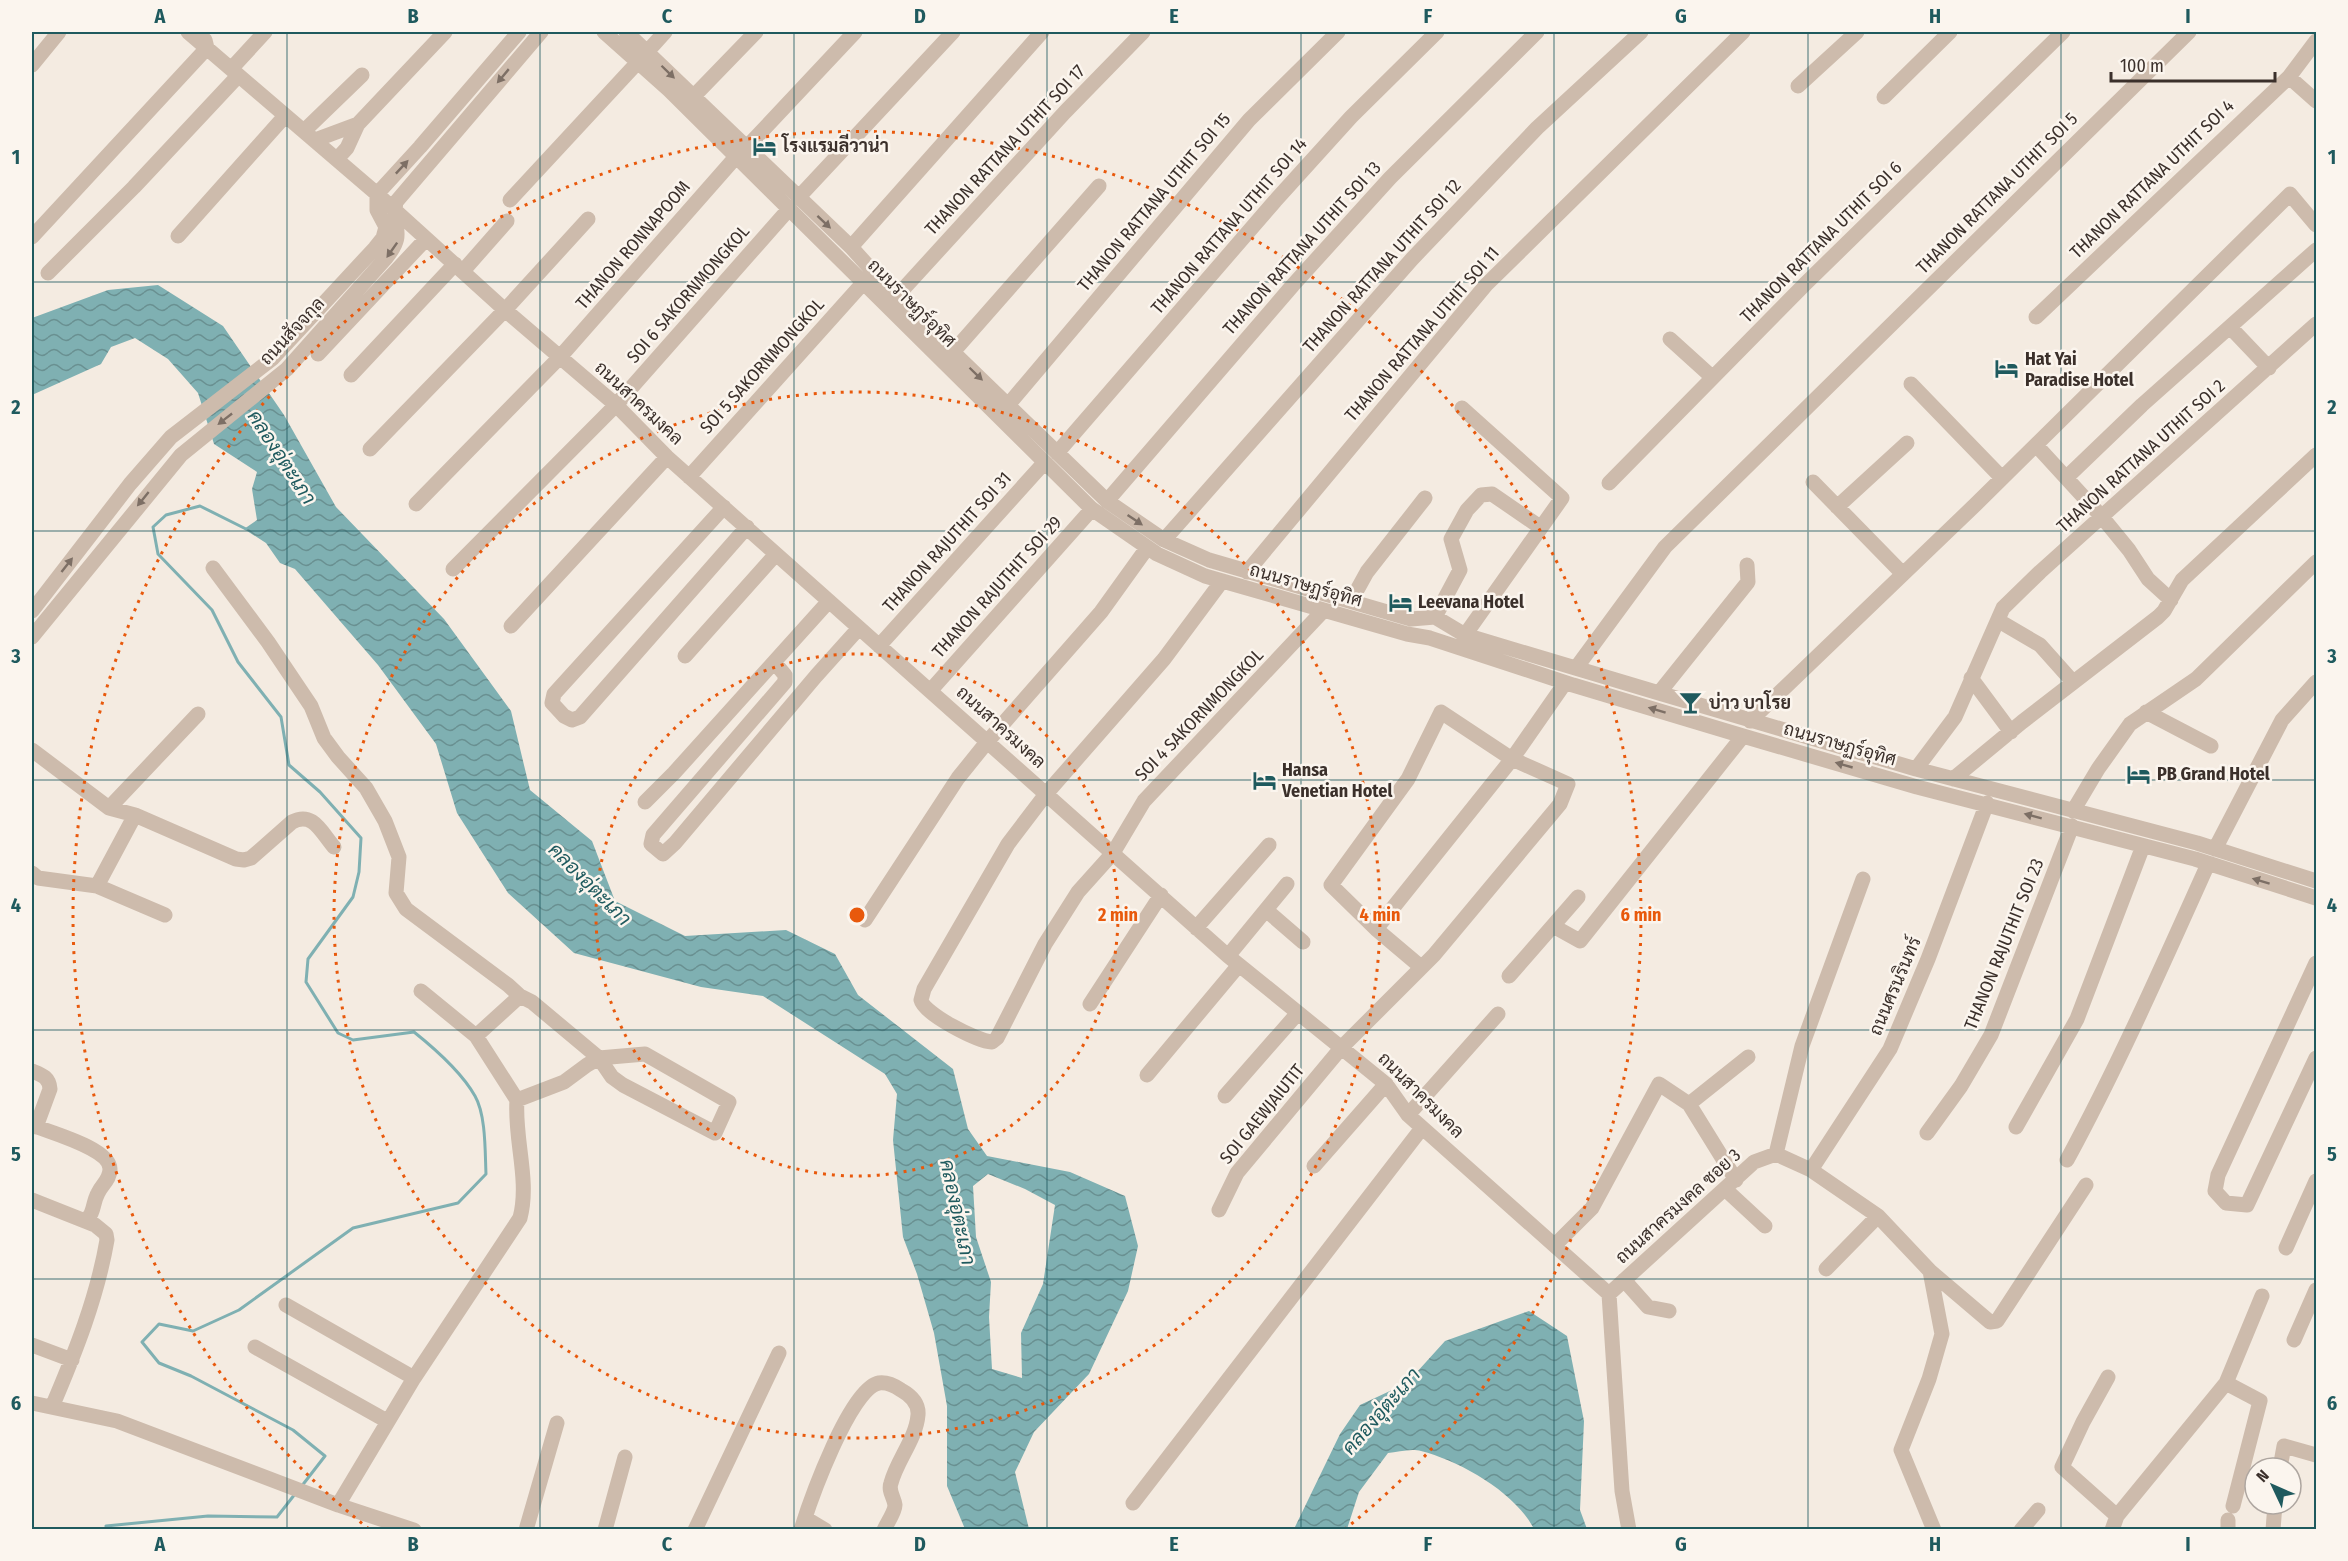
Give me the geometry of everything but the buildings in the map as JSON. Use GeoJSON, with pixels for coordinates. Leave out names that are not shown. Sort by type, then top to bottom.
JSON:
{"type":"FeatureCollection","features":[{"type":"Feature","properties":{"kind":"street"},"geometry":{"type":"LineString","coordinates":[[32,65],[59,32]]}},
{"type":"Feature","properties":{"kind":"street","name":"ถนนสาครมงคล"},"geometry":{"type":"LineString","coordinates":[[188,32],[378,194],[505,310],[616,405],[689,477],[1196,927],[1298,1014],[1386,1084],[1408,1115],[1609,1294]]}},
{"type":"Feature","properties":{"kind":"street"},"geometry":{"type":"LineString","coordinates":[[32,237],[207,48],[203,32]]}},
{"type":"Feature","properties":{"kind":"street"},"geometry":{"type":"LineString","coordinates":[[48,273],[134,187],[234,72],[265,32]]}},
{"type":"Feature","properties":{"kind":"street"},"geometry":{"type":"LineString","coordinates":[[337,159],[347,148],[358,124],[445,32]]}},
{"type":"Feature","properties":{"kind":"street"},"geometry":{"type":"LineString","coordinates":[[378,194],[519,32]]}},
{"type":"Feature","properties":{"kind":"street"},"geometry":{"type":"LineString","coordinates":[[394,211],[396,202],[541,32]]}},
{"type":"Feature","properties":{"kind":"street","name":"ถนนราษฏร์อุทิศ"},"geometry":{"type":"LineString","coordinates":[[604,32],[642,57],[693,97],[741,153]]}},
{"type":"Feature","properties":{"kind":"street","name":"ถนนราษฏร์อุทิศ"},"geometry":{"type":"LineString","coordinates":[[626,32],[642,57],[793,203],[864,282],[926,335],[953,352],[1107,501],[1164,540],[1209,560],[1247,572],[1411,619],[1435,618],[1465,635],[1750,721],[1953,779],[2073,819],[2143,846],[2316,898]]}},
{"type":"Feature","properties":{"kind":"street"},"geometry":{"type":"LineString","coordinates":[[510,200],[665,32]]}},
{"type":"Feature","properties":{"kind":"street"},"geometry":{"type":"LineString","coordinates":[[693,97],[756,32]]}},
{"type":"Feature","properties":{"kind":"street","name":"THANON RONNAPOOM"},"geometry":{"type":"LineString","coordinates":[[416,504],[560,357],[741,153],[855,32]]}},
{"type":"Feature","properties":{"kind":"street","name":"SOI 6 SAKORNMONGKOL"},"geometry":{"type":"LineString","coordinates":[[453,569],[616,405],[793,203],[953,32]]}},
{"type":"Feature","properties":{"kind":"street"},"geometry":{"type":"LineString","coordinates":[[851,248],[1042,32]]}},
{"type":"Feature","properties":{"kind":"street","name":"THANON RATTANA UTHIT SOI 17"},"geometry":{"type":"LineString","coordinates":[[896,297],[1065,112],[1143,32]]}},
{"type":"Feature","properties":{"kind":"street","name":"THANON RATTANA UTHIT SOI 15"},"geometry":{"type":"LineString","coordinates":[[1008,405],[1249,120],[1338,32]]}},
{"type":"Feature","properties":{"kind":"street","name":"THANON RATTANA UTHIT SOI 14"},"geometry":{"type":"LineString","coordinates":[[1057,453],[1343,125],[1437,32]]}},
{"type":"Feature","properties":{"kind":"street","name":"THANON RATTANA UTHIT SOI 13"},"geometry":{"type":"LineString","coordinates":[[1107,501],[1293,285],[1375,195],[1537,32]]}},
{"type":"Feature","properties":{"kind":"street","name":"THANON RATTANA UTHIT SOI 12"},"geometry":{"type":"LineString","coordinates":[[1164,540],[1412,259],[1537,128],[1641,32]]}},
{"type":"Feature","properties":{"kind":"street","name":"THANON RATTANA UTHIT SOI 11"},"geometry":{"type":"LineString","coordinates":[[1247,572],[1486,285],[1743,32]]}},
{"type":"Feature","properties":{"kind":"street"},"geometry":{"type":"LineString","coordinates":[[1798,86],[1857,32]]}},
{"type":"Feature","properties":{"kind":"street"},"geometry":{"type":"LineString","coordinates":[[1884,97],[1950,32]]}},
{"type":"Feature","properties":{"kind":"street","name":"THANON RATTANA UTHIT SOI 6"},"geometry":{"type":"LineString","coordinates":[[1609,483],[1712,377],[2063,32]]}},
{"type":"Feature","properties":{"kind":"street","name":"THANON RATTANA UTHIT SOI 5"},"geometry":{"type":"LineString","coordinates":[[1576,668],[1665,547],[2189,32]]}},
{"type":"Feature","properties":{"kind":"street","name":"THANON RATTANA UTHIT SOI 4"},"geometry":{"type":"LineString","coordinates":[[2036,318],[2289,76],[2316,41]]}},
{"type":"Feature","properties":{"kind":"street"},"geometry":{"type":"LineString","coordinates":[[309,136],[335,109],[362,75]]}},
{"type":"Feature","properties":{"kind":"street"},"geometry":{"type":"LineString","coordinates":[[2289,76],[2316,101]]}},
{"type":"Feature","properties":{"kind":"street"},"geometry":{"type":"LineString","coordinates":[[178,236],[285,116]]}},
{"type":"Feature","properties":{"kind":"street"},"geometry":{"type":"LineString","coordinates":[[309,136],[358,124]]}},
{"type":"Feature","properties":{"kind":"street"},"geometry":{"type":"LineString","coordinates":[[953,352],[1099,186]]}},
{"type":"Feature","properties":{"kind":"street","name":"ถนนสัจจกุล"},"geometry":{"type":"LineString","coordinates":[[32,611],[130,484],[171,437],[273,358],[383,238],[386,227],[376,210],[378,194]]}},
{"type":"Feature","properties":{"kind":"street"},"geometry":{"type":"LineString","coordinates":[[1750,721],[2036,445],[2290,194],[2316,225]]}},
{"type":"Feature","properties":{"kind":"street","name":"ถนนราษฏร์อุทิศ"},"geometry":{"type":"LineString","coordinates":[[793,203],[851,248],[896,297],[926,335],[1044,464],[1092,509],[1147,548],[1186,567],[1222,581],[1323,611],[1430,638],[1565,682],[1917,787],[1987,804],[2073,819],[2216,849],[2316,881]]}},
{"type":"Feature","properties":{"kind":"street","name":"ถนนสัจจกุล"},"geometry":{"type":"LineString","coordinates":[[32,637],[181,454],[287,369],[397,245],[399,234],[394,211]]}},
{"type":"Feature","properties":{"kind":"street"},"geometry":{"type":"LineString","coordinates":[[370,449],[505,310],[588,219]]}},
{"type":"Feature","properties":{"kind":"street"},"geometry":{"type":"LineString","coordinates":[[351,375],[507,221]]}},
{"type":"Feature","properties":{"kind":"street"},"geometry":{"type":"LineString","coordinates":[[318,354],[426,239]]}},
{"type":"Feature","properties":{"kind":"street"},"geometry":{"type":"LineString","coordinates":[[2067,477],[2316,250]]}},
{"type":"Feature","properties":{"kind":"street","name":"SOI 5 SAKORNMONGKOL"},"geometry":{"type":"LineString","coordinates":[[689,477],[864,282]]}},
{"type":"Feature","properties":{"kind":"street","name":"THANON RATTANA UTHIT SOI 2"},"geometry":{"type":"LineString","coordinates":[[1916,769],[1955,717],[2003,608],[2316,324]]}},
{"type":"Feature","properties":{"kind":"street"},"geometry":{"type":"LineString","coordinates":[[2230,327],[2269,368]]}},
{"type":"Feature","properties":{"kind":"street"},"geometry":{"type":"LineString","coordinates":[[1670,339],[1712,377]]}},
{"type":"Feature","properties":{"kind":"street"},"geometry":{"type":"LineString","coordinates":[[1911,384],[2002,478]]}},
{"type":"Feature","properties":{"kind":"street"},"geometry":{"type":"LineString","coordinates":[[1462,408],[1562,498],[1465,635]]}},
{"type":"Feature","properties":{"kind":"street"},"geometry":{"type":"LineString","coordinates":[[1837,507],[1907,443]]}},
{"type":"Feature","properties":{"kind":"street"},"geometry":{"type":"LineString","coordinates":[[2036,445],[2102,517],[2129,550],[2148,579],[2171,600]]}},
{"type":"Feature","properties":{"kind":"street"},"geometry":{"type":"LineString","coordinates":[[1953,779],[2158,617],[2182,580],[2316,455]]}},
{"type":"Feature","properties":{"kind":"street"},"geometry":{"type":"LineString","coordinates":[[511,626],[667,457]]}},
{"type":"Feature","properties":{"kind":"street","name":"THANON RAJUTHIT SOI 31"},"geometry":{"type":"LineString","coordinates":[[879,646],[1044,464]]}},
{"type":"Feature","properties":{"kind":"street"},"geometry":{"type":"LineString","coordinates":[[1813,482],[1903,574]]}},
{"type":"Feature","properties":{"kind":"street"},"geometry":{"type":"LineString","coordinates":[[1435,618],[1460,570],[1451,538],[1467,510],[1481,495],[1492,494],[1540,527]]}},
{"type":"Feature","properties":{"kind":"street"},"geometry":{"type":"LineString","coordinates":[[1351,601],[1367,572],[1425,498]]}},
{"type":"Feature","properties":{"kind":"street"},"geometry":{"type":"LineString","coordinates":[[724,507],[554,694],[552,703],[564,716],[572,720],[580,717],[747,527]]}},
{"type":"Feature","properties":{"kind":"street","name":"THANON RAJUTHIT SOI 29"},"geometry":{"type":"LineString","coordinates":[[931,690],[1092,509]]}},
{"type":"Feature","properties":{"kind":"street"},"geometry":{"type":"LineString","coordinates":[[865,920],[958,778],[1101,612],[1147,548]]}},
{"type":"Feature","properties":{"kind":"street"},"geometry":{"type":"LineString","coordinates":[[685,656],[776,554]]}},
{"type":"Feature","properties":{"kind":"street","name":"THANON RAJUTHIT SOI 23"},"geometry":{"type":"LineString","coordinates":[[1927,1133],[1960,1086],[1991,1035],[2073,819],[2098,769],[2130,724],[2196,679],[2316,562]]}},
{"type":"Feature","properties":{"kind":"street"},"geometry":{"type":"LineString","coordinates":[[1659,693],[1748,582],[1747,565]]}},
{"type":"Feature","properties":{"kind":"street"},"geometry":{"type":"LineString","coordinates":[[213,568],[268,642],[311,706],[324,738],[338,758],[366,788],[385,820],[399,857],[396,893],[406,909],[520,996],[532,1002],[599,1059],[612,1077],[622,1085],[715,1133],[729,1102],[645,1054],[599,1059],[564,1082],[517,1100]]}},
{"type":"Feature","properties":{"kind":"street"},"geometry":{"type":"LineString","coordinates":[[1046,794],[1164,659],[1222,581]]}},
{"type":"Feature","properties":{"kind":"street"},"geometry":{"type":"LineString","coordinates":[[645,802],[829,601]]}},
{"type":"Feature","properties":{"kind":"street","name":"SOI 4 SAKORNMONGKOL"},"geometry":{"type":"LineString","coordinates":[[1046,794],[1008,844],[924,989],[921,1000],[926,1009],[975,1037],[992,1042],[997,1038],[1056,926],[1078,892],[1113,853],[1144,801],[1323,611]]}},
{"type":"Feature","properties":{"kind":"street"},"geometry":{"type":"LineString","coordinates":[[1407,634],[1411,619]]}},
{"type":"Feature","properties":{"kind":"street"},"geometry":{"type":"LineString","coordinates":[[1999,621],[2040,645],[2073,682]]}},
{"type":"Feature","properties":{"kind":"street"},"geometry":{"type":"LineString","coordinates":[[774,662],[785,675],[785,682],[653,835],[651,844],[658,852],[663,854],[675,843],[816,675],[860,628]]}},
{"type":"Feature","properties":{"kind":"street"},"geometry":{"type":"LineString","coordinates":[[1971,678],[2011,732]]}},
{"type":"Feature","properties":{"kind":"street"},"geometry":{"type":"LineString","coordinates":[[1376,929],[1512,759],[1565,682]]}},
{"type":"Feature","properties":{"kind":"street"},"geometry":{"type":"LineString","coordinates":[[2216,849],[2282,720],[2316,682]]}},
{"type":"Feature","properties":{"kind":"street"},"geometry":{"type":"LineString","coordinates":[[1421,967],[1376,929],[1331,885],[1408,780],[1441,712],[1512,759]]}},
{"type":"Feature","properties":{"kind":"street"},"geometry":{"type":"LineString","coordinates":[[2146,712],[2211,746]]}},
{"type":"Feature","properties":{"kind":"street"},"geometry":{"type":"LineString","coordinates":[[109,808],[198,714]]}},
{"type":"Feature","properties":{"kind":"street"},"geometry":{"type":"LineString","coordinates":[[1553,926],[1580,941],[1743,736]]}},
{"type":"Feature","properties":{"kind":"street"},"geometry":{"type":"LineString","coordinates":[[32,750],[109,808],[135,815],[236,859],[251,858],[292,822],[306,818],[312,821],[334,847]]}},
{"type":"Feature","properties":{"kind":"street","name":"SOI GAEWJAIUTIT"},"geometry":{"type":"LineString","coordinates":[[1218,1210],[1237,1173],[1342,1047],[1434,955],[1560,804],[1568,784],[1512,759]]}},
{"type":"Feature","properties":{"kind":"street","name":"ถนนศรนรินทร์"},"geometry":{"type":"LineString","coordinates":[[1811,1170],[1890,1049],[1928,959],[1987,804]]}},
{"type":"Feature","properties":{"kind":"street"},"geometry":{"type":"LineString","coordinates":[[97,886],[135,815]]}},
{"type":"Feature","properties":{"kind":"street"},"geometry":{"type":"LineString","coordinates":[[1196,927],[1269,844]]}},
{"type":"Feature","properties":{"kind":"street"},"geometry":{"type":"LineString","coordinates":[[2016,1128],[2077,1019],[2143,846]]}},
{"type":"Feature","properties":{"kind":"street"},"geometry":{"type":"LineString","coordinates":[[2067,1160],[2138,1021],[2208,864]]}},
{"type":"Feature","properties":{"kind":"street"},"geometry":{"type":"LineString","coordinates":[[2284,888],[2288,872]]}},
{"type":"Feature","properties":{"kind":"street"},"geometry":{"type":"LineString","coordinates":[[32,873],[38,878],[97,886],[165,915]]}},
{"type":"Feature","properties":{"kind":"street"},"geometry":{"type":"LineString","coordinates":[[1863,879],[1802,1046],[1776,1154],[1811,1170],[1878,1216],[1930,1271],[1990,1322],[1997,1320],[2086,1185]]}},
{"type":"Feature","properties":{"kind":"street"},"geometry":{"type":"LineString","coordinates":[[1147,1075],[1234,960],[1266,910],[1287,884]]}},
{"type":"Feature","properties":{"kind":"street"},"geometry":{"type":"LineString","coordinates":[[1090,1004],[1161,896]]}},
{"type":"Feature","properties":{"kind":"street"},"geometry":{"type":"LineString","coordinates":[[1509,976],[1578,897]]}},
{"type":"Feature","properties":{"kind":"street"},"geometry":{"type":"LineString","coordinates":[[1266,910],[1303,942]]}},
{"type":"Feature","properties":{"kind":"street"},"geometry":{"type":"LineString","coordinates":[[2316,963],[2218,1175],[2215,1191],[2226,1203],[2247,1205],[2316,1058]]}},
{"type":"Feature","properties":{"kind":"street"},"geometry":{"type":"LineString","coordinates":[[338,1505],[414,1378],[520,1218],[523,1199],[516,1123],[517,1100],[476,1036],[421,990]]}},
{"type":"Feature","properties":{"kind":"street"},"geometry":{"type":"LineString","coordinates":[[476,1036],[520,996]]}},
{"type":"Feature","properties":{"kind":"street"},"geometry":{"type":"LineString","coordinates":[[1225,1096],[1298,1014]]}},
{"type":"Feature","properties":{"kind":"street"},"geometry":{"type":"LineString","coordinates":[[1408,1115],[1498,1014]]}},
{"type":"Feature","properties":{"kind":"street"},"geometry":{"type":"LineString","coordinates":[[1689,1104],[1748,1057]]}},
{"type":"Feature","properties":{"kind":"street"},"geometry":{"type":"LineString","coordinates":[[32,1071],[46,1077],[50,1083],[50,1089],[34,1126],[98,1152],[109,1163],[110,1169],[106,1182],[97,1193],[91,1216],[85,1221]]}},
{"type":"Feature","properties":{"kind":"street"},"geometry":{"type":"LineString","coordinates":[[1554,1245],[1592,1208],[1659,1083],[1689,1104],[1730,1184],[1765,1226]]}},
{"type":"Feature","properties":{"kind":"street"},"geometry":{"type":"LineString","coordinates":[[1314,1166],[1386,1084]]}},
{"type":"Feature","properties":{"kind":"street"},"geometry":{"type":"LineString","coordinates":[[1133,1503],[1422,1128]]}},
{"type":"Feature","properties":{"kind":"street","name":"ถนนสาครมงคล ซอย 3"},"geometry":{"type":"LineString","coordinates":[[1609,1294],[1754,1162],[1776,1154]]}},
{"type":"Feature","properties":{"kind":"street"},"geometry":{"type":"LineString","coordinates":[[2286,1248],[2316,1181]]}},
{"type":"Feature","properties":{"kind":"street"},"geometry":{"type":"LineString","coordinates":[[32,1200],[95,1224],[102,1230],[107,1240],[101,1275],[72,1360],[52,1407]]}},
{"type":"Feature","properties":{"kind":"street"},"geometry":{"type":"LineString","coordinates":[[1826,1269],[1878,1216]]}},
{"type":"Feature","properties":{"kind":"street"},"geometry":{"type":"LineString","coordinates":[[1930,1271],[1942,1335],[1929,1378],[1901,1450],[1934,1530]]}},
{"type":"Feature","properties":{"kind":"street"},"geometry":{"type":"LineString","coordinates":[[1624,1280],[1648,1306],[1670,1311]]}},
{"type":"Feature","properties":{"kind":"street"},"geometry":{"type":"LineString","coordinates":[[2294,1340],[2316,1290]]}},
{"type":"Feature","properties":{"kind":"street"},"geometry":{"type":"LineString","coordinates":[[1609,1294],[1621,1479],[1629,1530]]}},
{"type":"Feature","properties":{"kind":"street"},"geometry":{"type":"LineString","coordinates":[[2108,1377],[2062,1467],[2115,1523],[2226,1383],[2262,1296]]}},
{"type":"Feature","properties":{"kind":"street"},"geometry":{"type":"LineString","coordinates":[[286,1305],[414,1378]]}},
{"type":"Feature","properties":{"kind":"street"},"geometry":{"type":"LineString","coordinates":[[32,1345],[72,1360]]}},
{"type":"Feature","properties":{"kind":"street"},"geometry":{"type":"LineString","coordinates":[[255,1347],[387,1421]]}},
{"type":"Feature","properties":{"kind":"street"},"geometry":{"type":"LineString","coordinates":[[695,1530],[779,1353]]}},
{"type":"Feature","properties":{"kind":"street"},"geometry":{"type":"LineString","coordinates":[[825,1530],[803,1524],[847,1416],[870,1387],[879,1383],[890,1384],[913,1398],[918,1414],[915,1428],[890,1485],[895,1506],[884,1530]]}},
{"type":"Feature","properties":{"kind":"street"},"geometry":{"type":"LineString","coordinates":[[2226,1383],[2260,1401],[2229,1519]]}},
{"type":"Feature","properties":{"kind":"street"},"geometry":{"type":"LineString","coordinates":[[32,1403],[117,1421],[338,1505],[414,1530]]}},
{"type":"Feature","properties":{"kind":"street"},"geometry":{"type":"LineString","coordinates":[[526,1530],[557,1423]]}},
{"type":"Feature","properties":{"kind":"street"},"geometry":{"type":"LineString","coordinates":[[2282,1456],[2284,1446],[2313,1454]]}},
{"type":"Feature","properties":{"kind":"street"},"geometry":{"type":"LineString","coordinates":[[604,1530],[625,1457]]}},
{"type":"Feature","properties":{"kind":"street"},"geometry":{"type":"LineString","coordinates":[[2021,1530],[2038,1510]]}},
{"type":"Feature","properties":{"kind":"water","name":"คลองอุ่ตะเภา"},"geometry":{"type":"Polygon","coordinates":[[[158,285],[223,326],[284,415],[336,507],[444,619],[511,711],[530,790],[592,841],[615,901],[685,936],[786,930],[835,954],[858,995],[953,1069],[968,1129],[987,1156],[1070,1172],[1125,1196],[1138,1246],[1128,1291],[1089,1374],[1034,1432],[1015,1472],[1029,1529],[965,1529],[947,1486],[947,1406],[934,1333],[917,1274],[903,1237],[893,1140],[897,1094],[885,1074],[763,996],[701,987],[574,953],[508,893],[457,813],[436,744],[378,665],[295,569],[280,563],[266,543],[244,529],[257,520],[252,489],[257,472],[214,444],[198,393],[168,359],[135,338],[111,347],[101,364],[32,395],[32,318],[108,290],[158,285]],[[988,1174],[973,1186],[976,1237],[991,1282],[989,1317],[992,1369],[1022,1378],[1021,1333],[1043,1284],[1055,1205],[1025,1189],[988,1174]]]}},
{"type":"Feature","properties":{"kind":"water","name":"คลองอุ่ตะเภา"},"geometry":{"type":"Polygon","coordinates":[[[1529,1311],[1567,1336],[1584,1421],[1580,1510],[1587,1529],[1534,1529],[1514,1503],[1485,1480],[1452,1462],[1413,1450],[1388,1453],[1359,1492],[1347,1529],[1294,1529],[1340,1434],[1360,1405],[1407,1383],[1445,1341],[1529,1311]]]}},
{"type":"Feature","properties":{"kind":"waterway"},"geometry":{"type":"LineString","coordinates":[[246,529],[200,506],[166,515],[153,527],[158,554],[212,610],[238,662],[281,717],[289,765],[320,792],[361,838],[359,872],[353,897],[308,959],[306,982],[338,1033],[353,1040],[414,1032],[439,1053],[475,1096],[481,1113],[485,1145],[486,1174],[458,1203],[353,1228],[239,1310],[193,1331],[159,1324],[142,1342],[159,1363],[191,1376],[293,1430],[325,1456],[301,1487]]}},
{"type":"Feature","properties":{"kind":"waterway"},"geometry":{"type":"LineString","coordinates":[[114,1530],[106,1526],[208,1516],[277,1517],[295,1494]]}},
{"type":"Feature","properties":{"kind":"place","name":"โรงแรมลีวาน่า"},"geometry":{"type":"Point","coordinates":[764,146]}},
{"type":"Feature","properties":{"kind":"place","name":"Hat Yai Paradise Hotel"},"geometry":{"type":"Point","coordinates":[2007,369]}},
{"type":"Feature","properties":{"kind":"place","name":"Leevana Hotel"},"geometry":{"type":"Point","coordinates":[1400,602]}},
{"type":"Feature","properties":{"kind":"place","name":"บ่าว บาโรย"},"geometry":{"type":"Point","coordinates":[1691,703]}},
{"type":"Feature","properties":{"kind":"place","name":"PB Grand Hotel"},"geometry":{"type":"Point","coordinates":[2139,774]}},
{"type":"Feature","properties":{"kind":"place","name":"Hansa Venetian Hotel"},"geometry":{"type":"Point","coordinates":[1264,780]}}]}
